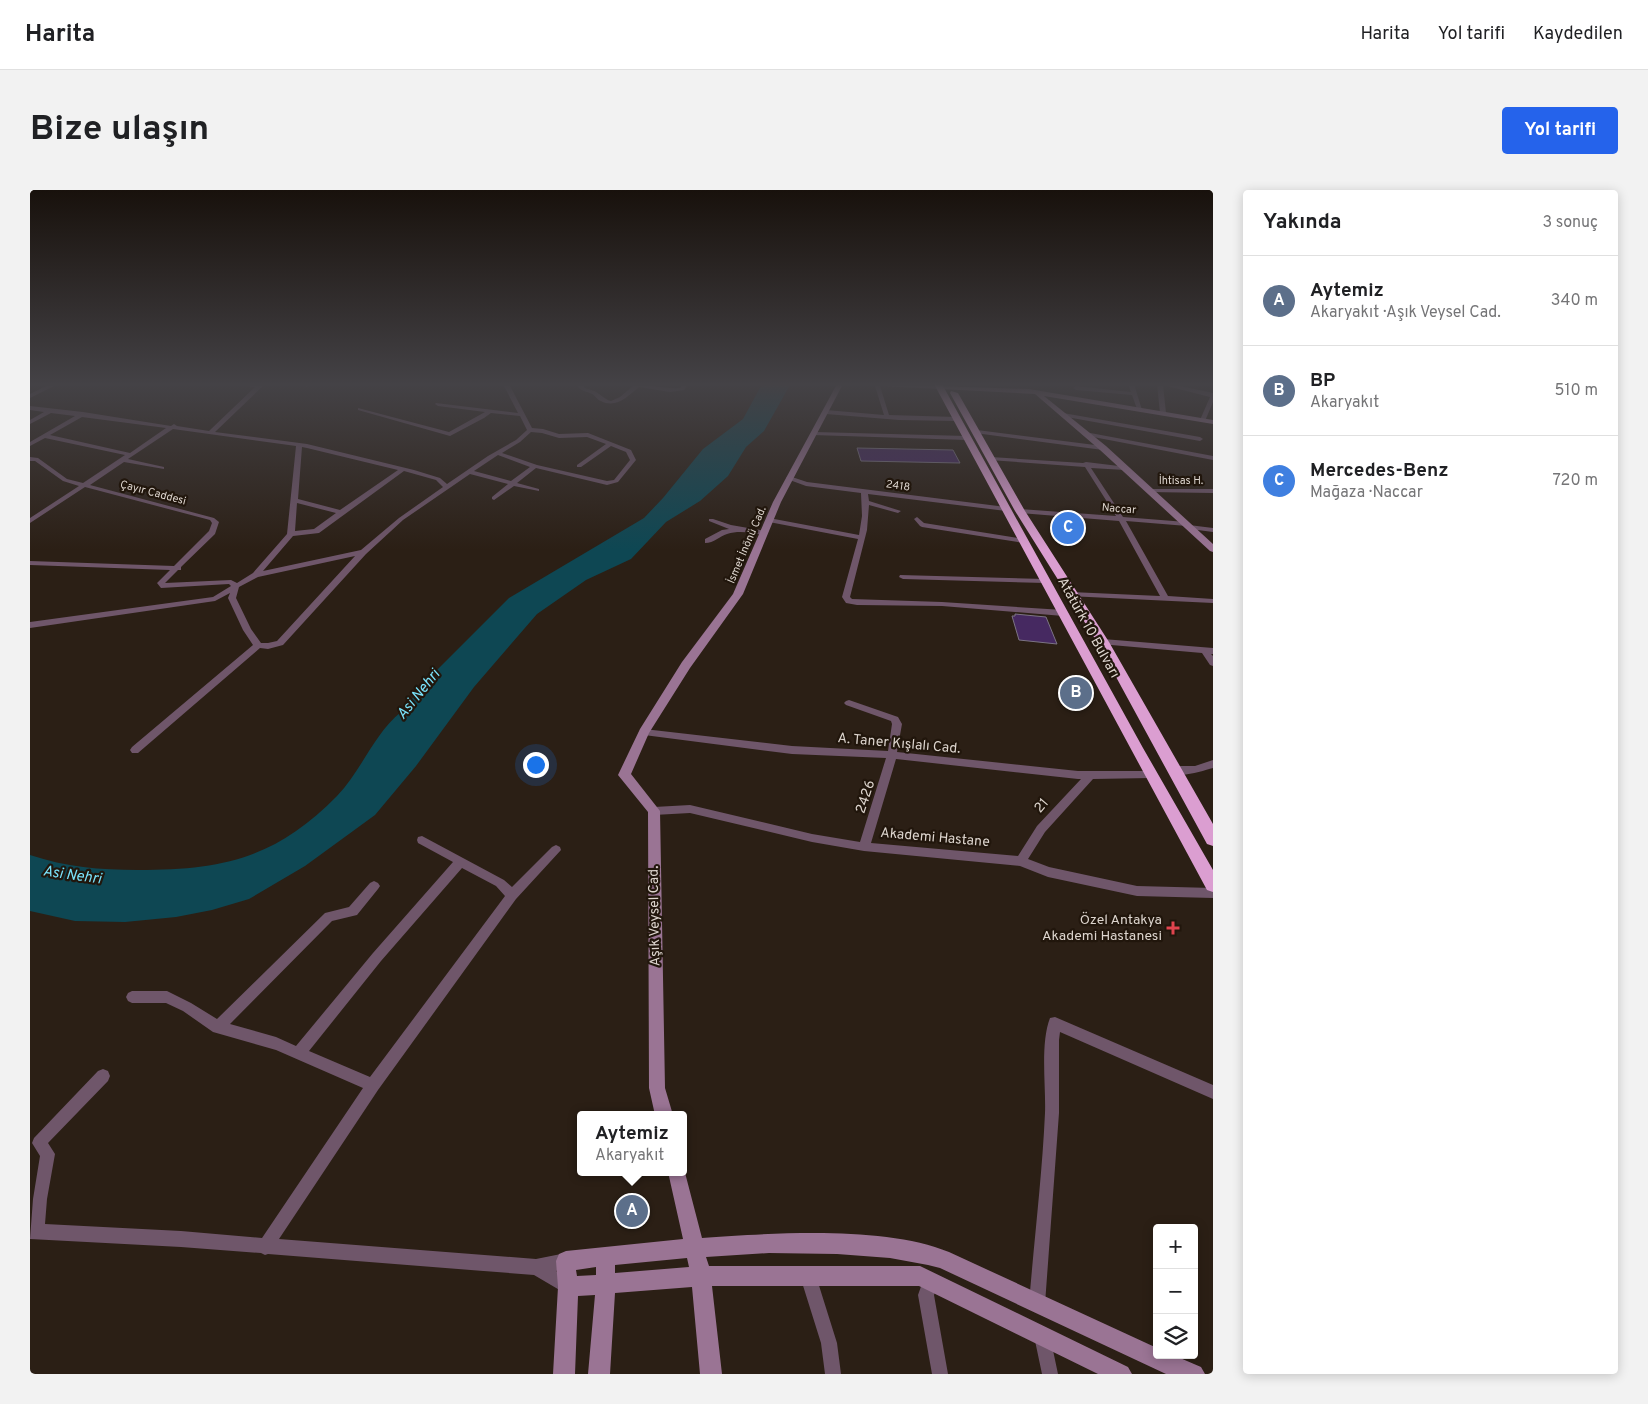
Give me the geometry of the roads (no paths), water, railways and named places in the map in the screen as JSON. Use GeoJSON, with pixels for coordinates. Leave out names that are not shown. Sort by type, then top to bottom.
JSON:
{"type":"FeatureCollection","features":[{"type":"Feature","properties":{"kind":"highway","name":"Atatürk 10 Bulvarı"},"geometry":{"type":"LineString","coordinates":[[974,439],[1006,509],[1213,885]]}},
{"type":"Feature","properties":{"kind":"highway","name":"Atatürk 10 Bulvarı"},"geometry":{"type":"LineString","coordinates":[[976,439],[991,458],[1020,511],[1102,642],[1213,839]]}},
{"type":"Feature","properties":{"kind":"street"},"geometry":{"type":"LineString","coordinates":[[60,439],[132,454]]}},
{"type":"Feature","properties":{"kind":"street"},"geometry":{"type":"LineString","coordinates":[[30,521],[154,439]]}},
{"type":"Feature","properties":{"kind":"street"},"geometry":{"type":"LineString","coordinates":[[260,439],[298,445],[403,468],[438,479],[447,487]]}},
{"type":"Feature","properties":{"kind":"street"},"geometry":{"type":"LineString","coordinates":[[236,586],[232,598],[247,630],[258,644],[268,646],[280,643],[363,552],[401,519],[520,439]]}},
{"type":"Feature","properties":{"kind":"street"},"geometry":{"type":"LineString","coordinates":[[497,453],[535,466],[612,482],[624,473],[633,458],[629,452],[600,439]]}},
{"type":"Feature","properties":{"kind":"street","name":"İsmet İnönü Cad."},"geometry":{"type":"LineString","coordinates":[[644,732],[686,665],[738,594],[788,478],[812,439]]}},
{"type":"Feature","properties":{"kind":"street"},"geometry":{"type":"LineString","coordinates":[[1015,439],[1103,448]]}},
{"type":"Feature","properties":{"kind":"street"},"geometry":{"type":"LineString","coordinates":[[1094,439],[1125,468],[1200,528],[1213,541]]}},
{"type":"Feature","properties":{"kind":"street"},"geometry":{"type":"LineString","coordinates":[[1095,439],[1154,491],[1213,549]]}},
{"type":"Feature","properties":{"kind":"street"},"geometry":{"type":"LineString","coordinates":[[1116,439],[1213,458]]}},
{"type":"Feature","properties":{"kind":"street"},"geometry":{"type":"LineString","coordinates":[[579,466],[611,443]]}},
{"type":"Feature","properties":{"kind":"street"},"geometry":{"type":"LineString","coordinates":[[256,575],[291,534],[298,445]]}},
{"type":"Feature","properties":{"kind":"street"},"geometry":{"type":"LineString","coordinates":[[991,458],[1125,468]]}},
{"type":"Feature","properties":{"kind":"street","name":"Çayır Caddesi"},"geometry":{"type":"LineString","coordinates":[[30,459],[41,462],[60,478],[216,522],[212,532],[178,568]]}},
{"type":"Feature","properties":{"kind":"street"},"geometry":{"type":"LineString","coordinates":[[123,460],[162,468]]}},
{"type":"Feature","properties":{"kind":"street"},"geometry":{"type":"LineString","coordinates":[[1086,464],[1121,519],[1165,598]]}},
{"type":"Feature","properties":{"kind":"street"},"geometry":{"type":"LineString","coordinates":[[494,498],[535,466]]}},
{"type":"Feature","properties":{"kind":"street"},"geometry":{"type":"LineString","coordinates":[[291,534],[316,531],[403,468]]}},
{"type":"Feature","properties":{"kind":"street"},"geometry":{"type":"LineString","coordinates":[[469,472],[537,490]]}},
{"type":"Feature","properties":{"kind":"street","name":"2418"},"geometry":{"type":"LineString","coordinates":[[788,478],[806,484],[1006,509]]}},
{"type":"Feature","properties":{"kind":"street"},"geometry":{"type":"LineString","coordinates":[[864,491],[866,502],[865,524],[860,537],[846,596],[849,601],[857,603],[976,606],[1064,613]]}},
{"type":"Feature","properties":{"kind":"street","name":"İhtisas H."},"geometry":{"type":"LineString","coordinates":[[1154,491],[1213,491]]}},
{"type":"Feature","properties":{"kind":"street"},"geometry":{"type":"LineString","coordinates":[[295,500],[342,513]]}},
{"type":"Feature","properties":{"kind":"street"},"geometry":{"type":"LineString","coordinates":[[866,502],[898,512]]}},
{"type":"Feature","properties":{"kind":"street","name":"Naccar"},"geometry":{"type":"LineString","coordinates":[[1020,511],[1121,519],[1213,530]]}},
{"type":"Feature","properties":{"kind":"street"},"geometry":{"type":"LineString","coordinates":[[917,519],[922,525],[1024,541]]}},
{"type":"Feature","properties":{"kind":"street"},"geometry":{"type":"LineString","coordinates":[[711,520],[763,533]]}},
{"type":"Feature","properties":{"kind":"street"},"geometry":{"type":"LineString","coordinates":[[769,520],[860,537]]}},
{"type":"Feature","properties":{"kind":"street"},"geometry":{"type":"LineString","coordinates":[[708,541],[725,532],[742,529]]}},
{"type":"Feature","properties":{"kind":"street"},"geometry":{"type":"LineString","coordinates":[[30,625],[215,599],[256,575],[363,552]]}},
{"type":"Feature","properties":{"kind":"street"},"geometry":{"type":"LineString","coordinates":[[30,563],[178,568]]}},
{"type":"Feature","properties":{"kind":"street"},"geometry":{"type":"LineString","coordinates":[[178,568],[161,583],[164,586],[231,582],[236,586]]}},
{"type":"Feature","properties":{"kind":"street"},"geometry":{"type":"LineString","coordinates":[[903,577],[1045,581]]}},
{"type":"Feature","properties":{"kind":"street"},"geometry":{"type":"LineString","coordinates":[[1071,594],[1213,601]]}},
{"type":"Feature","properties":{"kind":"street"},"geometry":{"type":"LineString","coordinates":[[1102,642],[1209,651],[1213,663]]}},
{"type":"Feature","properties":{"kind":"street"},"geometry":{"type":"LineString","coordinates":[[135,750],[258,644]]}},
{"type":"Feature","properties":{"kind":"street","name":"2426"},"geometry":{"type":"LineString","coordinates":[[849,703],[895,719],[897,724],[893,756],[864,847]]}},
{"type":"Feature","properties":{"kind":"street"},"geometry":{"type":"LineString","coordinates":[[644,732],[624,775],[654,812]]}},
{"type":"Feature","properties":{"kind":"street","name":"A. Taner Kışlalı Cad."},"geometry":{"type":"LineString","coordinates":[[644,732],[792,750],[893,756],[1090,775],[1151,774]]}},
{"type":"Feature","properties":{"kind":"street"},"geometry":{"type":"LineString","coordinates":[[1174,770],[1194,770],[1213,764]]}},
{"type":"Feature","properties":{"kind":"street","name":"21"},"geometry":{"type":"LineString","coordinates":[[1021,861],[1041,829],[1090,775]]}},
{"type":"Feature","properties":{"kind":"street","name":"Akademi Hastane"},"geometry":{"type":"LineString","coordinates":[[654,812],[690,810],[812,838],[864,847],[1021,861],[1056,874],[1137,891],[1213,893]]}},
{"type":"Feature","properties":{"kind":"street","name":"Aşık Veysel Cad."},"geometry":{"type":"LineString","coordinates":[[654,812],[657,1088],[663,1111]]}},
{"type":"Feature","properties":{"kind":"street"},"geometry":{"type":"LineString","coordinates":[[422,840],[500,883],[512,895]]}},
{"type":"Feature","properties":{"kind":"street"},"geometry":{"type":"LineString","coordinates":[[265,1247],[373,1085],[512,895],[556,850]]}},
{"type":"Feature","properties":{"kind":"street"},"geometry":{"type":"LineString","coordinates":[[299,1053],[377,957],[461,861]]}},
{"type":"Feature","properties":{"kind":"street"},"geometry":{"type":"LineString","coordinates":[[218,1027],[329,918],[353,911],[374,886]]}},
{"type":"Feature","properties":{"kind":"street"},"geometry":{"type":"LineString","coordinates":[[132,997],[167,997],[187,1007],[218,1027],[245,1033],[299,1053],[373,1085]]}},
{"type":"Feature","properties":{"kind":"street"},"geometry":{"type":"LineString","coordinates":[[1037,1304],[1052,1112],[1052,1040],[1055,1023],[1213,1092]]}},
{"type":"Feature","properties":{"kind":"street"},"geometry":{"type":"LineString","coordinates":[[103,1076],[39,1143],[48,1154],[33,1231],[50,1230],[92,1235],[181,1239],[536,1267],[566,1261],[605,1257],[698,1262],[808,1276],[920,1276],[1121,1374]]}},
{"type":"Feature","properties":{"kind":"street"},"geometry":{"type":"LineString","coordinates":[[678,1176],[698,1262],[710,1374]]}},
{"type":"Feature","properties":{"kind":"street"},"geometry":{"type":"LineString","coordinates":[[536,1267],[568,1287],[606,1284],[698,1262],[801,1243],[911,1250],[942,1260],[1179,1369],[1194,1374]]}},
{"type":"Feature","properties":{"kind":"street"},"geometry":{"type":"LineString","coordinates":[[599,1374],[606,1284],[605,1257]]}},
{"type":"Feature","properties":{"kind":"street"},"geometry":{"type":"LineString","coordinates":[[564,1374],[568,1287],[566,1261]]}},
{"type":"Feature","properties":{"kind":"street"},"geometry":{"type":"LineString","coordinates":[[808,1276],[829,1343],[832,1374]]}},
{"type":"Feature","properties":{"kind":"street"},"geometry":{"type":"LineString","coordinates":[[931,1281],[926,1295],[940,1374]]}},
{"type":"Feature","properties":{"kind":"street"},"geometry":{"type":"LineString","coordinates":[[1041,1334],[1050,1374]]}},
{"type":"Feature","properties":{"kind":"water","name":"Asi Nehri"},"geometry":{"type":"Polygon","coordinates":[[[716,439],[755,439],[746,447],[728,476],[700,501],[666,522],[631,559],[586,580],[537,614],[474,687],[416,766],[375,815],[305,866],[249,899],[212,910],[176,917],[125,922],[75,921],[30,911],[30,855],[70,865],[110,869],[138,870],[196,867],[222,863],[246,856],[270,847],[292,834],[337,796],[354,775],[391,721],[401,712],[430,677],[509,598],[644,518],[703,449],[716,439]]]}},
{"type":"Feature","properties":{"kind":"place","name":"Mercedes-Benz"},"geometry":{"type":"Point","coordinates":[1068,528]}},
{"type":"Feature","properties":{"kind":"place","name":"BP"},"geometry":{"type":"Point","coordinates":[1076,693]}},
{"type":"Feature","properties":{"kind":"place","name":"Özel Antakya Akademi Hastanesi"},"geometry":{"type":"Point","coordinates":[1173,928]}},
{"type":"Feature","properties":{"kind":"place","name":"Aytemiz"},"geometry":{"type":"Point","coordinates":[632,1211]}}]}
